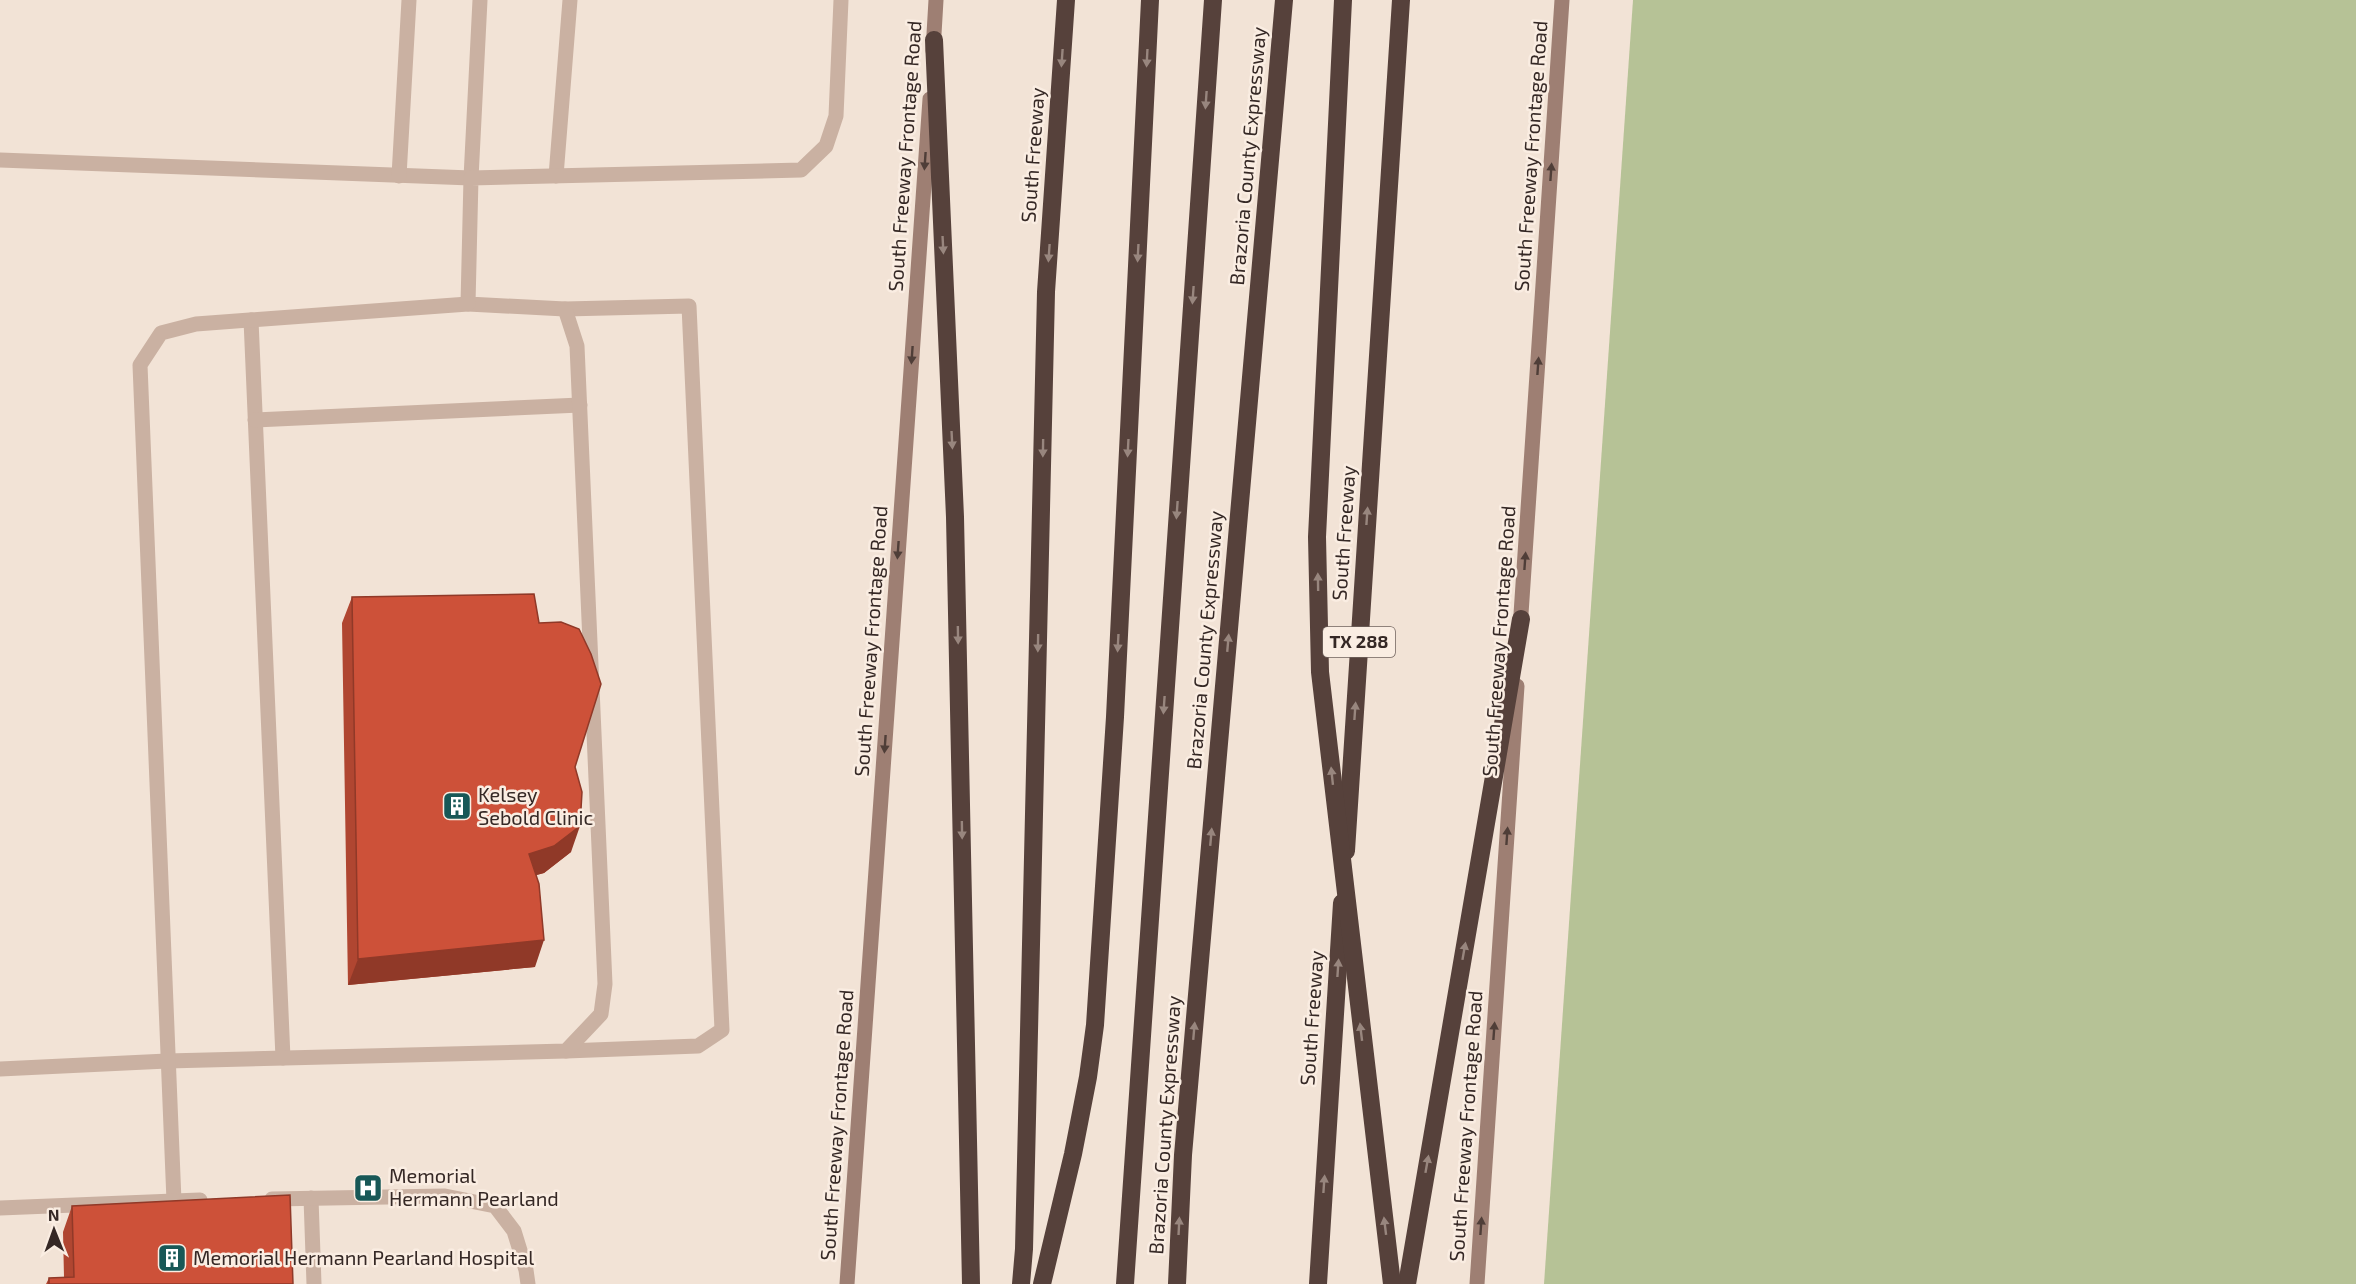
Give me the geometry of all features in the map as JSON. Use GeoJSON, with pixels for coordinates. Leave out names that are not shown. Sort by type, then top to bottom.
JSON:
{"type":"FeatureCollection","features":[{"type":"Feature","properties":{"kind":"highway","name":"South Freeway"},"geometry":{"type":"LineString","coordinates":[[1021,1284],[1024,1249],[1046,292],[1066,0]]}},
{"type":"Feature","properties":{"kind":"highway"},"geometry":{"type":"LineString","coordinates":[[1042,1284],[1073,1154],[1088,1077],[1095,1025],[1115,717],[1150,0]]}},
{"type":"Feature","properties":{"kind":"highway","name":"Brazoria County Expressway"},"geometry":{"type":"LineString","coordinates":[[1125,1284],[1213,0]]}},
{"type":"Feature","properties":{"kind":"highway","name":"Brazoria County Expressway"},"geometry":{"type":"LineString","coordinates":[[1177,1284],[1183,1155],[1284,0]]}},
{"type":"Feature","properties":{"kind":"highway"},"geometry":{"type":"LineString","coordinates":[[1344,0],[1317,537],[1320,672],[1392,1284]]}},
{"type":"Feature","properties":{"kind":"highway","name":"South Freeway"},"geometry":{"type":"LineString","coordinates":[[1318,1284],[1401,0]]}},
{"type":"Feature","properties":{"kind":"highway"},"geometry":{"type":"LineString","coordinates":[[934,40],[955,517],[971,1284]]}},
{"type":"Feature","properties":{"kind":"highway"},"geometry":{"type":"LineString","coordinates":[[1407,1284],[1521,619]]}},
{"type":"Feature","properties":{"kind":"main road","name":"South Freeway Frontage Road"},"geometry":{"type":"LineString","coordinates":[[847,1284],[936,0]]}},
{"type":"Feature","properties":{"kind":"main road","name":"South Freeway Frontage Road"},"geometry":{"type":"LineString","coordinates":[[1477,1284],[1562,0]]}},
{"type":"Feature","properties":{"kind":"lane"},"geometry":{"type":"LineString","coordinates":[[399,176],[409,0]]}},
{"type":"Feature","properties":{"kind":"lane"},"geometry":{"type":"LineString","coordinates":[[468,304],[471,178],[480,0]]}},
{"type":"Feature","properties":{"kind":"lane"},"geometry":{"type":"LineString","coordinates":[[556,176],[570,0]]}},
{"type":"Feature","properties":{"kind":"lane"},"geometry":{"type":"LineString","coordinates":[[0,160],[471,178],[801,170],[826,146],[836,116],[841,0]]}},
{"type":"Feature","properties":{"kind":"lane"},"geometry":{"type":"LineString","coordinates":[[0,1069],[167,1061],[698,1046],[722,1030],[689,306],[565,309],[468,304],[196,324],[161,333],[140,365],[167,1061],[174,1201]]}},
{"type":"Feature","properties":{"kind":"lane"},"geometry":{"type":"LineString","coordinates":[[565,309],[577,346],[605,984],[601,1014],[566,1051]]}},
{"type":"Feature","properties":{"kind":"lane"},"geometry":{"type":"LineString","coordinates":[[251,320],[283,1059]]}},
{"type":"Feature","properties":{"kind":"lane"},"geometry":{"type":"LineString","coordinates":[[255,420],[580,405]]}},
{"type":"Feature","properties":{"kind":"lane"},"geometry":{"type":"LineString","coordinates":[[254,1199],[445,1196],[495,1206],[514,1231],[528,1284]]}},
{"type":"Feature","properties":{"kind":"lane"},"geometry":{"type":"LineString","coordinates":[[311,1198],[314,1284]]}},
{"type":"Feature","properties":{"kind":"lane"},"geometry":{"type":"LineString","coordinates":[[0,1208],[219,1200]]}},
{"type":"Feature","properties":{"kind":"green space"},"geometry":{"type":"Polygon","coordinates":[[[1633,0],[2356,0],[2356,1284],[1544,1284],[1633,0]]]}},
{"type":"Feature","properties":{"kind":"building","name":"Kelsey Sebold Clinic"},"geometry":{"type":"Polygon","coordinates":[[[534,594],[539,623],[561,622],[579,629],[591,654],[601,684],[575,767],[582,792],[580,826],[554,846],[529,854],[539,884],[544,940],[358,959],[352,597],[534,594]]]}},
{"type":"Feature","properties":{"kind":"building","name":"Memorial Hermann Pearland Hospital"},"geometry":{"type":"Polygon","coordinates":[[[290,1195],[293,1284],[49,1284],[49,1278],[74,1277],[72,1206],[290,1195]]]}},
{"type":"Feature","properties":{"kind":"place","name":"Kelsey Sebold Clinic"},"geometry":{"type":"Point","coordinates":[457,806]}},
{"type":"Feature","properties":{"kind":"place","name":"Memorial Hermann Pearland"},"geometry":{"type":"Point","coordinates":[368,1188]}},
{"type":"Feature","properties":{"kind":"place","name":"Memorial Hermann Pearland Hospital"},"geometry":{"type":"Point","coordinates":[172,1258]}}]}
